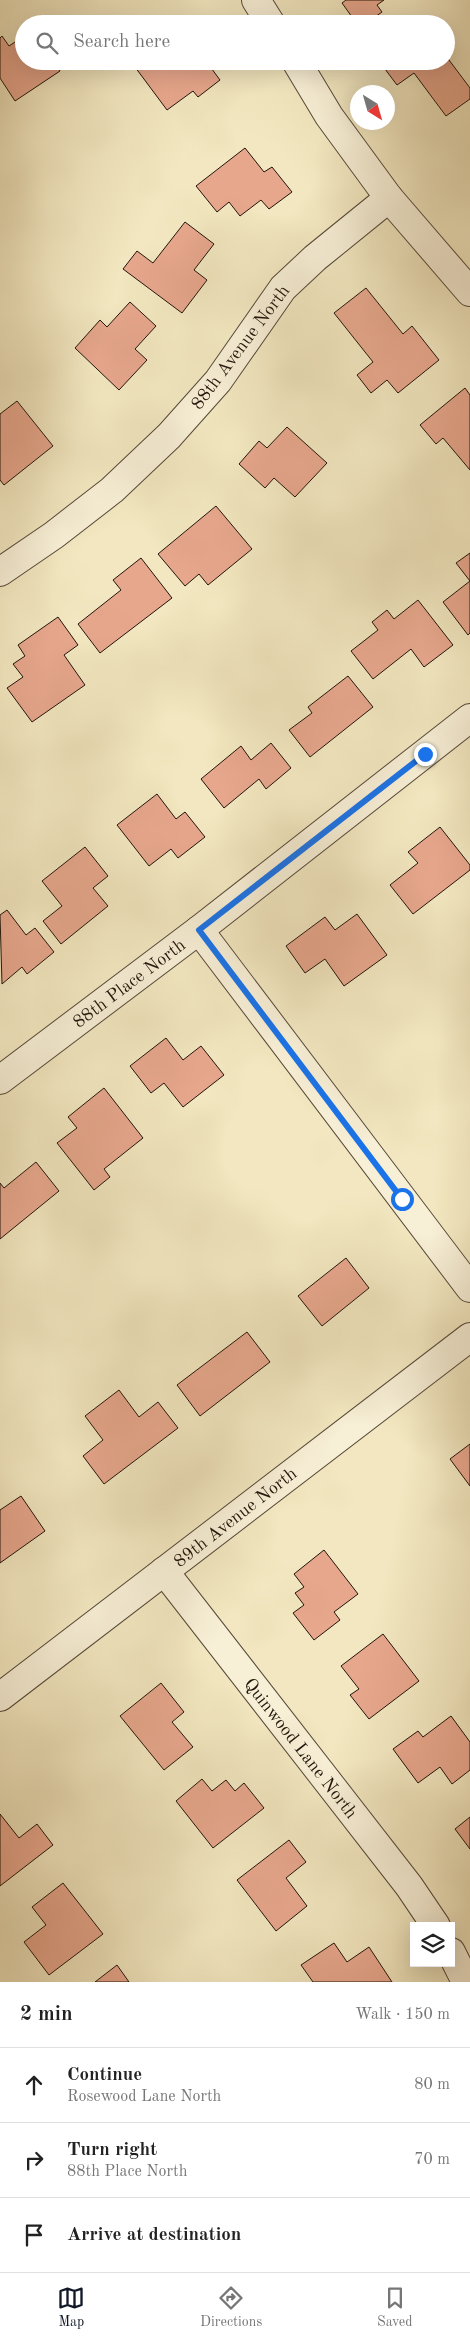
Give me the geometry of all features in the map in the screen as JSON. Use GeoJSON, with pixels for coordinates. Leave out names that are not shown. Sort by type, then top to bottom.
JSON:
{"type":"FeatureCollection","features":[{"type":"Feature","properties":{"kind":"street"},"geometry":{"type":"LineString","coordinates":[[256,0],[266,15]]}},
{"type":"Feature","properties":{"kind":"street"},"geometry":{"type":"LineString","coordinates":[[301,70],[329,116],[389,198],[470,292]]}},
{"type":"Feature","properties":{"kind":"street","name":"88th Avenue North"},"geometry":{"type":"LineString","coordinates":[[0,572],[54,535],[112,490],[169,436],[218,381],[283,288],[315,258],[389,198]]}},
{"type":"Feature","properties":{"kind":"street","name":"88th Place North"},"geometry":{"type":"LineString","coordinates":[[0,1080],[199,930],[470,718]]}},
{"type":"Feature","properties":{"kind":"street"},"geometry":{"type":"LineString","coordinates":[[199,930],[470,1288]]}},
{"type":"Feature","properties":{"kind":"street","name":"89th Avenue North"},"geometry":{"type":"LineString","coordinates":[[0,1697],[470,1337]]}},
{"type":"Feature","properties":{"kind":"street","name":"Quinwood Lane North"},"geometry":{"type":"LineString","coordinates":[[164,1571],[409,1886],[433,1922]]}},
{"type":"Feature","properties":{"kind":"street"},"geometry":{"type":"LineString","coordinates":[[455,1960],[466,1982]]}},
{"type":"Feature","properties":{"kind":"building"},"geometry":{"type":"Polygon","coordinates":[[[346,0],[384,0],[377,5],[382,12],[378,15],[351,15],[342,3],[346,0]]]}},
{"type":"Feature","properties":{"kind":"building"},"geometry":{"type":"Polygon","coordinates":[[[2,36],[9,46],[15,42],[15,70],[60,71],[15,101],[0,78],[0,38],[2,36]]]}},
{"type":"Feature","properties":{"kind":"building"},"geometry":{"type":"Polygon","coordinates":[[[455,68],[470,88],[470,99],[446,116],[414,73],[397,85],[386,70],[455,70],[455,68]]]}},
{"type":"Feature","properties":{"kind":"building"},"geometry":{"type":"Polygon","coordinates":[[[137,70],[213,70],[220,80],[198,97],[193,91],[167,110],[137,70]]]}},
{"type":"Feature","properties":{"kind":"building"},"geometry":{"type":"Polygon","coordinates":[[[245,148],[264,172],[272,167],[292,192],[269,209],[261,200],[240,216],[229,202],[217,212],[196,186],[245,148]]]}},
{"type":"Feature","properties":{"kind":"building"},"geometry":{"type":"Polygon","coordinates":[[[185,222],[214,244],[194,270],[207,280],[182,313],[123,269],[137,251],[153,263],[185,222]]]}},
{"type":"Feature","properties":{"kind":"building"},"geometry":{"type":"Polygon","coordinates":[[[366,288],[403,334],[412,326],[439,360],[398,393],[387,380],[371,393],[357,375],[373,362],[334,313],[366,288]]]}},
{"type":"Feature","properties":{"kind":"building"},"geometry":{"type":"Polygon","coordinates":[[[130,302],[156,326],[135,349],[147,360],[119,390],[75,348],[100,320],[107,327],[130,302]]]}},
{"type":"Feature","properties":{"kind":"building"},"geometry":{"type":"Polygon","coordinates":[[[465,388],[470,395],[470,470],[443,438],[436,444],[420,425],[465,388]]]}},
{"type":"Feature","properties":{"kind":"building"},"geometry":{"type":"Polygon","coordinates":[[[17,401],[53,446],[4,485],[0,480],[0,414],[17,401]]]}},
{"type":"Feature","properties":{"kind":"building"},"geometry":{"type":"Polygon","coordinates":[[[287,427],[327,463],[295,497],[274,478],[265,488],[239,464],[259,441],[267,448],[287,427]]]}},
{"type":"Feature","properties":{"kind":"building"},"geometry":{"type":"Polygon","coordinates":[[[216,506],[252,549],[208,585],[199,574],[185,586],[158,554],[216,506]]]}},
{"type":"Feature","properties":{"kind":"building"},"geometry":{"type":"Polygon","coordinates":[[[470,553],[470,581],[456,563],[470,553]]]}},
{"type":"Feature","properties":{"kind":"building"},"geometry":{"type":"Polygon","coordinates":[[[141,558],[172,598],[100,653],[78,624],[121,590],[113,580],[141,558]]]}},
{"type":"Feature","properties":{"kind":"building"},"geometry":{"type":"Polygon","coordinates":[[[470,581],[470,633],[468,635],[443,602],[470,581]]]}},
{"type":"Feature","properties":{"kind":"building"},"geometry":{"type":"Polygon","coordinates":[[[418,600],[453,645],[424,667],[411,649],[373,679],[351,651],[378,630],[372,622],[387,610],[394,619],[418,600]]]}},
{"type":"Feature","properties":{"kind":"building"},"geometry":{"type":"Polygon","coordinates":[[[58,617],[78,645],[64,655],[85,685],[32,722],[7,688],[23,677],[13,664],[25,656],[18,645],[58,617]]]}},
{"type":"Feature","properties":{"kind":"building"},"geometry":{"type":"Polygon","coordinates":[[[348,676],[373,707],[310,757],[289,730],[312,713],[308,707],[348,676]]]}},
{"type":"Feature","properties":{"kind":"building"},"geometry":{"type":"Polygon","coordinates":[[[271,743],[291,768],[266,789],[259,779],[224,808],[201,779],[241,746],[251,760],[271,743]]]}},
{"type":"Feature","properties":{"kind":"building"},"geometry":{"type":"Polygon","coordinates":[[[157,794],[176,819],[185,812],[205,837],[178,858],[171,849],[149,866],[117,825],[157,794]]]}},
{"type":"Feature","properties":{"kind":"building"},"geometry":{"type":"Polygon","coordinates":[[[440,827],[470,865],[470,870],[413,914],[390,885],[418,863],[408,852],[440,827]]]}},
{"type":"Feature","properties":{"kind":"building"},"geometry":{"type":"Polygon","coordinates":[[[85,847],[108,876],[93,888],[108,906],[61,944],[43,921],[62,906],[42,881],[85,847]]]}},
{"type":"Feature","properties":{"kind":"building"},"geometry":{"type":"Polygon","coordinates":[[[7,910],[26,935],[35,928],[54,952],[27,974],[22,967],[2,984],[0,915],[7,910]]]}},
{"type":"Feature","properties":{"kind":"building"},"geometry":{"type":"Polygon","coordinates":[[[357,914],[387,955],[344,986],[325,959],[305,973],[286,946],[325,917],[335,930],[357,914]]]}},
{"type":"Feature","properties":{"kind":"building"},"geometry":{"type":"Polygon","coordinates":[[[166,1038],[183,1060],[201,1046],[224,1075],[183,1107],[164,1083],[151,1093],[130,1066],[166,1038]]]}},
{"type":"Feature","properties":{"kind":"building"},"geometry":{"type":"Polygon","coordinates":[[[104,1088],[143,1138],[104,1169],[110,1177],[94,1190],[57,1143],[77,1128],[68,1117],[104,1088]]]}},
{"type":"Feature","properties":{"kind":"building"},"geometry":{"type":"Polygon","coordinates":[[[36,1162],[59,1191],[0,1239],[0,1183],[4,1188],[36,1162]]]}},
{"type":"Feature","properties":{"kind":"building"},"geometry":{"type":"Polygon","coordinates":[[[346,1258],[369,1288],[322,1326],[298,1296],[346,1258]]]}},
{"type":"Feature","properties":{"kind":"building"},"geometry":{"type":"Polygon","coordinates":[[[247,1332],[270,1362],[200,1416],[177,1385],[247,1332]]]}},
{"type":"Feature","properties":{"kind":"building"},"geometry":{"type":"Polygon","coordinates":[[[119,1390],[139,1417],[158,1402],[178,1428],[104,1484],[83,1456],[103,1440],[85,1416],[119,1390]]]}},
{"type":"Feature","properties":{"kind":"building"},"geometry":{"type":"Polygon","coordinates":[[[470,1444],[470,1486],[450,1459],[470,1444]]]}},
{"type":"Feature","properties":{"kind":"building"},"geometry":{"type":"Polygon","coordinates":[[[21,1496],[45,1531],[0,1563],[0,1510],[21,1496]]]}},
{"type":"Feature","properties":{"kind":"building"},"geometry":{"type":"Polygon","coordinates":[[[324,1550],[358,1594],[334,1612],[340,1620],[314,1640],[293,1613],[304,1605],[295,1593],[304,1587],[294,1574],[324,1550]]]}},
{"type":"Feature","properties":{"kind":"building"},"geometry":{"type":"Polygon","coordinates":[[[383,1634],[419,1681],[369,1719],[350,1695],[359,1689],[341,1666],[383,1634]]]}},
{"type":"Feature","properties":{"kind":"building"},"geometry":{"type":"Polygon","coordinates":[[[161,1683],[184,1712],[172,1722],[193,1747],[164,1770],[120,1716],[161,1683]]]}},
{"type":"Feature","properties":{"kind":"building"},"geometry":{"type":"Polygon","coordinates":[[[451,1716],[470,1742],[470,1770],[452,1784],[440,1767],[418,1783],[393,1749],[418,1731],[423,1737],[451,1716]]]}},
{"type":"Feature","properties":{"kind":"building"},"geometry":{"type":"Polygon","coordinates":[[[202,1779],[212,1791],[226,1780],[235,1791],[244,1783],[264,1808],[213,1848],[176,1801],[202,1779]]]}},
{"type":"Feature","properties":{"kind":"building"},"geometry":{"type":"Polygon","coordinates":[[[0,1814],[19,1838],[37,1824],[53,1845],[0,1886],[0,1814]]]}},
{"type":"Feature","properties":{"kind":"building"},"geometry":{"type":"Polygon","coordinates":[[[470,1817],[470,1849],[455,1829],[470,1817]]]}},
{"type":"Feature","properties":{"kind":"building"},"geometry":{"type":"Polygon","coordinates":[[[289,1840],[306,1862],[286,1878],[307,1906],[276,1931],[237,1880],[289,1840]]]}},
{"type":"Feature","properties":{"kind":"building"},"geometry":{"type":"Polygon","coordinates":[[[63,1883],[103,1934],[49,1975],[24,1942],[46,1925],[32,1907],[63,1883]]]}},
{"type":"Feature","properties":{"kind":"building"},"geometry":{"type":"Polygon","coordinates":[[[334,1943],[347,1962],[369,1947],[392,1982],[313,1982],[301,1965],[334,1943]]]}},
{"type":"Feature","properties":{"kind":"building"},"geometry":{"type":"Polygon","coordinates":[[[117,1965],[129,1982],[95,1982],[117,1965]]]}},
{"type":"Feature","properties":{"kind":"route"},"geometry":{"type":"LineString","coordinates":[[402,1199],[199,930],[425,754]]}}]}
